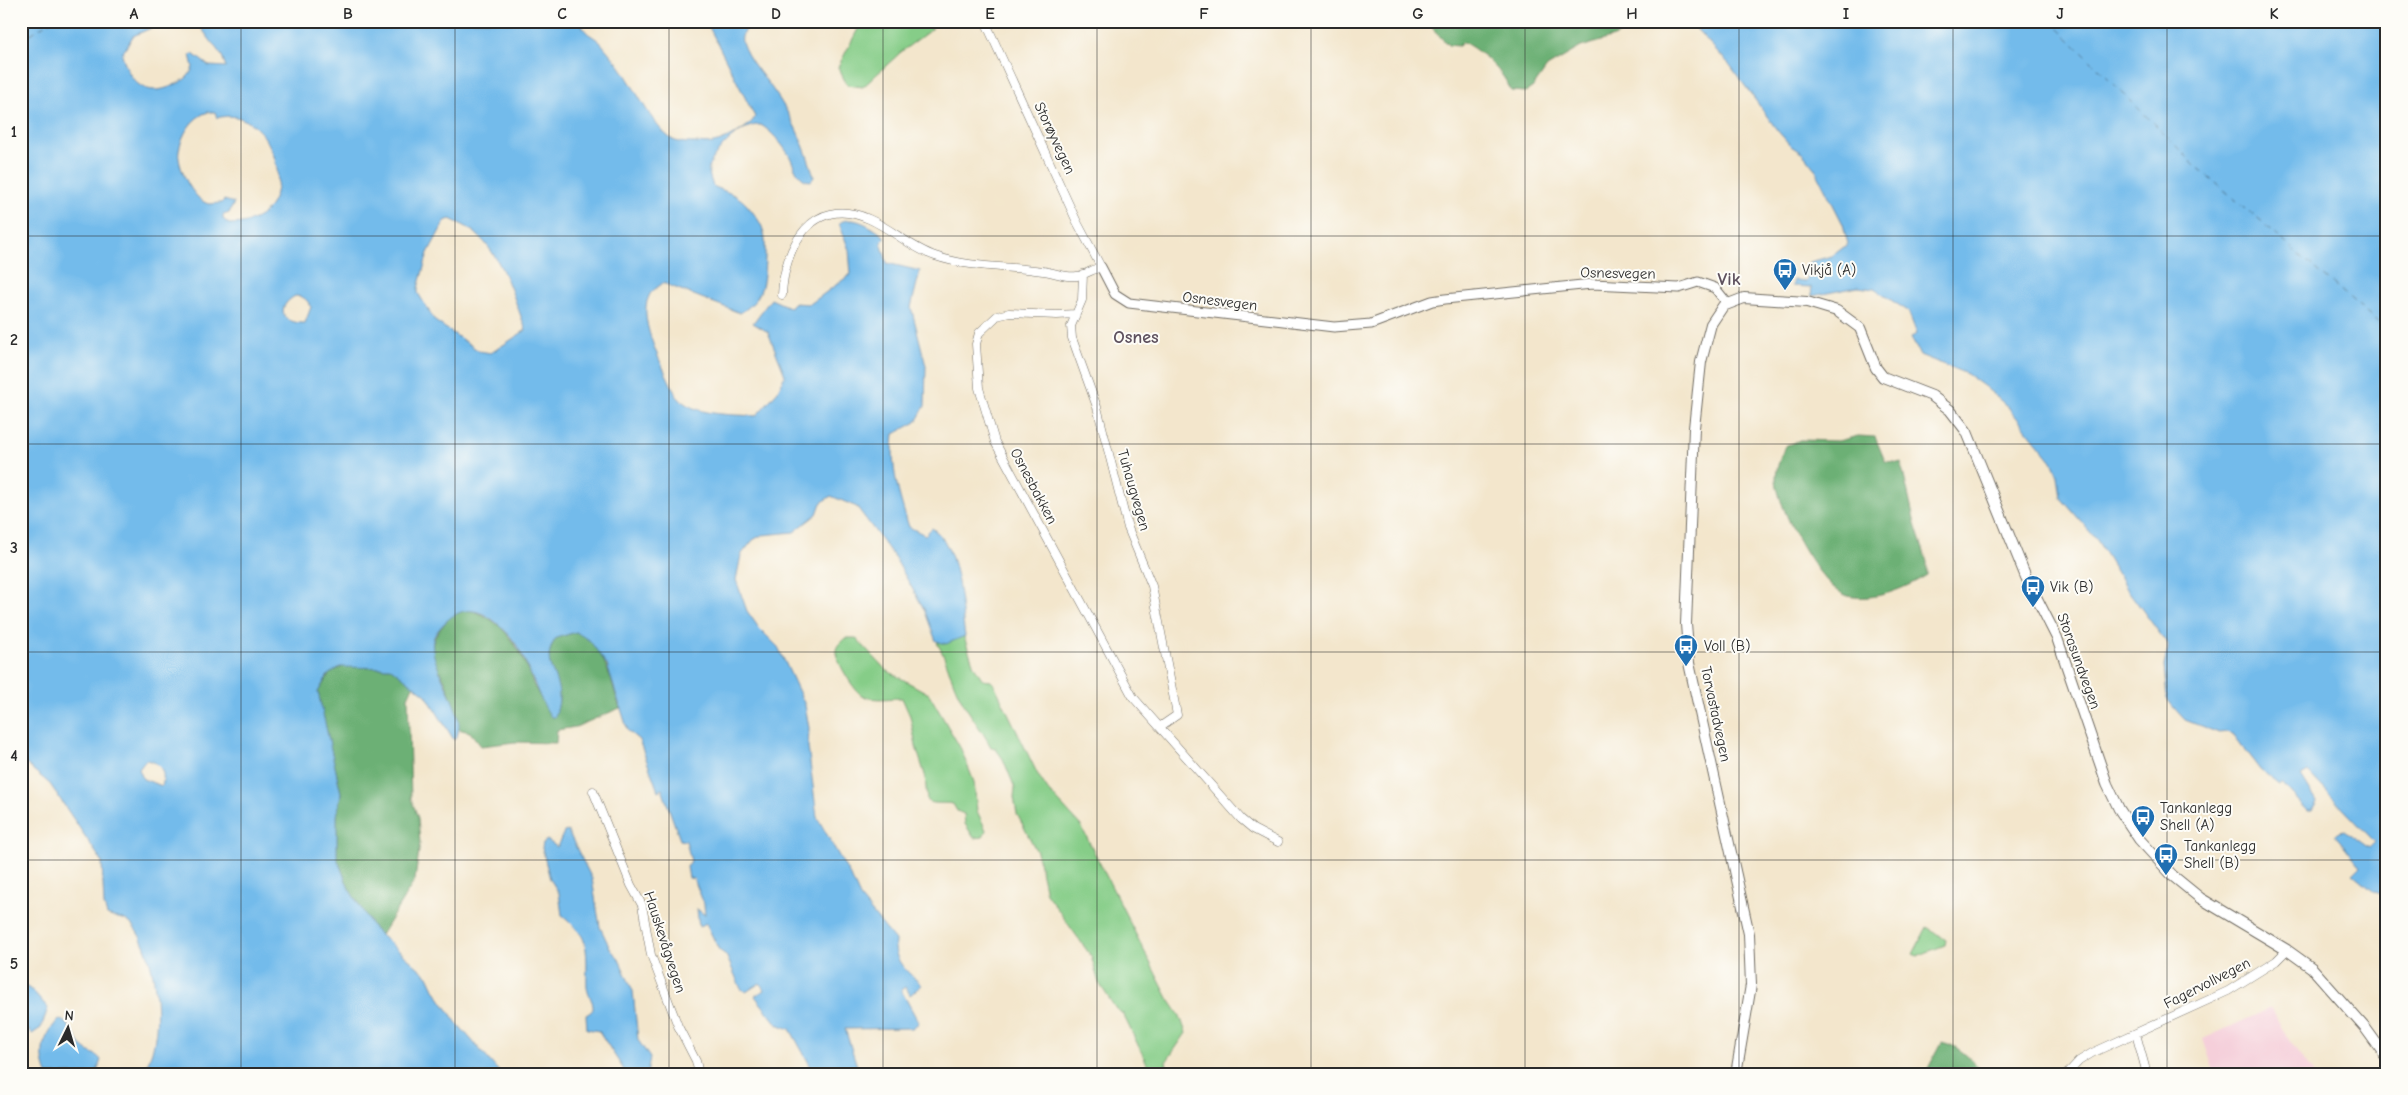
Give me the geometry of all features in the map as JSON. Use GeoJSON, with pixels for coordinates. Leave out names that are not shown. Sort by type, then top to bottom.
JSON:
{"type":"FeatureCollection","features":[{"type":"Feature","properties":{"kind":"main road","name":"Storasundvegen"},"geometry":{"type":"LineString","coordinates":[[1727,303],[1744,298],[1773,299],[1807,302],[1837,311],[1860,328],[1876,368],[1884,377],[1932,396],[1955,416],[1972,443],[2020,562],[2057,638],[2103,774],[2128,824],[2148,851],[2186,888],[2218,911],[2287,950],[2307,965],[2328,985],[2366,1028],[2387,1058]]}},
{"type":"Feature","properties":{"kind":"main road","name":"Torvastadvegen"},"geometry":{"type":"LineString","coordinates":[[1727,303],[1717,313],[1712,324],[1699,372],[1690,496],[1686,624],[1690,663],[1749,934],[1751,986],[1736,1074]]}},
{"type":"Feature","properties":{"kind":"street","name":"Storøyvegen"},"geometry":{"type":"LineString","coordinates":[[985,21],[1077,222],[1101,266]]}},
{"type":"Feature","properties":{"kind":"street"},"geometry":{"type":"LineString","coordinates":[[782,295],[786,266],[798,236],[815,221],[840,213],[867,218],[926,252],[951,260],[991,267],[1044,271],[1069,276],[1083,274],[1101,266]]}},
{"type":"Feature","properties":{"kind":"street","name":"Osnesvegen"},"geometry":{"type":"LineString","coordinates":[[1101,266],[1115,294],[1129,303],[1334,327],[1371,324],[1432,301],[1592,284],[1679,288],[1698,282],[1715,288],[1727,303]]}},
{"type":"Feature","properties":{"kind":"street","name":"Tuhaugvegen"},"geometry":{"type":"LineString","coordinates":[[1083,274],[1082,300],[1071,326],[1072,338],[1097,407],[1128,528],[1152,586],[1177,715],[1161,726]]}},
{"type":"Feature","properties":{"kind":"street","name":"Osnesbakken"},"geometry":{"type":"LineString","coordinates":[[1075,314],[1057,315],[1009,312],[997,316],[979,333],[976,344],[979,388],[995,442],[1133,697],[1161,726],[1241,819],[1253,829],[1278,842]]}},
{"type":"Feature","properties":{"kind":"street","name":"Hauskevågvegen"},"geometry":{"type":"LineString","coordinates":[[593,791],[631,885],[642,905],[651,955],[678,1026],[696,1061],[699,1074]]}},
{"type":"Feature","properties":{"kind":"street","name":"Fagervollvegen"},"geometry":{"type":"LineString","coordinates":[[2067,1074],[2084,1057],[2228,991],[2276,961],[2287,950]]}},
{"type":"Feature","properties":{"kind":"street"},"geometry":{"type":"LineString","coordinates":[[2136,1034],[2147,1074]]}},
{"type":"Feature","properties":{"kind":"shaded area"},"geometry":{"type":"Polygon","coordinates":[[[2271,1008],[2289,1040],[2314,1074],[2215,1074],[2203,1039],[2271,1008]]]}},
{"type":"Feature","properties":{"kind":"green space"},"geometry":{"type":"Polygon","coordinates":[[[865,21],[895,21],[903,25],[910,22],[933,28],[901,52],[863,87],[847,85],[838,67],[858,29],[865,21]]]}},
{"type":"Feature","properties":{"kind":"green space"},"geometry":{"type":"Polygon","coordinates":[[[1431,21],[1646,21],[1614,37],[1581,47],[1547,67],[1533,87],[1526,92],[1511,91],[1497,70],[1484,56],[1470,46],[1463,42],[1459,46],[1448,45],[1433,29],[1431,21]]]}},
{"type":"Feature","properties":{"kind":"green space"},"geometry":{"type":"Polygon","coordinates":[[[1858,436],[1875,437],[1885,461],[1901,463],[1915,524],[1927,562],[1927,575],[1900,589],[1868,597],[1848,596],[1837,590],[1813,563],[1801,545],[1784,508],[1778,492],[1776,479],[1785,446],[1800,440],[1838,441],[1858,436]]]}},
{"type":"Feature","properties":{"kind":"green space"},"geometry":{"type":"Polygon","coordinates":[[[468,610],[488,618],[505,632],[518,650],[537,692],[555,717],[559,698],[549,661],[549,654],[556,638],[576,632],[585,636],[593,643],[600,653],[610,676],[620,708],[576,727],[557,730],[556,743],[515,742],[481,746],[470,732],[458,729],[458,720],[432,646],[438,631],[450,618],[461,611],[468,610]]]}},
{"type":"Feature","properties":{"kind":"green space"},"geometry":{"type":"Polygon","coordinates":[[[963,634],[974,666],[983,680],[991,681],[994,684],[1038,775],[1048,790],[1081,826],[1168,998],[1180,1016],[1186,1033],[1166,1062],[1169,1074],[1152,1074],[1123,1014],[1116,1009],[1099,983],[1091,956],[1046,893],[1037,852],[1017,814],[1014,797],[1015,788],[1003,759],[996,749],[991,747],[962,700],[937,643],[963,634]]]}},
{"type":"Feature","properties":{"kind":"green space"},"geometry":{"type":"Polygon","coordinates":[[[845,638],[856,638],[886,670],[929,694],[961,749],[974,782],[977,811],[986,830],[983,837],[974,838],[965,824],[964,814],[957,811],[953,804],[927,801],[925,775],[917,750],[910,716],[902,698],[872,698],[863,696],[855,689],[836,654],[837,647],[845,638]]]}},
{"type":"Feature","properties":{"kind":"green space"},"geometry":{"type":"Polygon","coordinates":[[[344,666],[391,668],[414,684],[408,697],[411,798],[418,818],[420,843],[415,880],[381,935],[375,930],[349,889],[337,858],[337,816],[341,793],[318,692],[330,673],[344,666]]]}},
{"type":"Feature","properties":{"kind":"green space"},"geometry":{"type":"Polygon","coordinates":[[[1927,927],[1946,940],[1945,945],[1917,956],[1913,954],[1927,927]]]}},
{"type":"Feature","properties":{"kind":"green space"},"geometry":{"type":"Polygon","coordinates":[[[1942,1042],[1960,1050],[1984,1074],[1925,1074],[1942,1042]]]}},
{"type":"Feature","properties":{"kind":"water"},"geometry":{"type":"Polygon","coordinates":[[[21,21],[175,21],[160,24],[133,36],[122,54],[129,73],[134,80],[147,89],[155,90],[164,89],[186,78],[193,67],[190,55],[193,54],[209,66],[226,67],[222,56],[196,21],[580,21],[586,32],[600,42],[622,69],[650,115],[665,134],[678,142],[705,144],[718,142],[730,137],[745,127],[755,117],[706,21],[750,21],[744,31],[742,42],[755,66],[778,97],[791,119],[802,142],[814,177],[811,181],[802,178],[783,147],[761,125],[746,128],[730,139],[712,160],[709,174],[713,186],[734,195],[746,204],[762,227],[765,240],[765,266],[763,282],[758,296],[748,308],[740,313],[663,283],[649,296],[646,306],[646,319],[660,360],[676,395],[683,402],[702,411],[756,416],[778,391],[785,375],[768,332],[753,323],[771,299],[791,308],[793,303],[810,304],[851,274],[849,250],[839,223],[850,220],[856,221],[874,229],[884,236],[881,242],[887,263],[920,271],[911,307],[926,366],[925,406],[916,422],[894,434],[894,470],[909,527],[925,535],[932,528],[941,537],[948,549],[960,593],[965,636],[946,644],[936,641],[924,609],[895,558],[857,507],[831,496],[821,503],[817,514],[794,532],[762,535],[753,540],[741,555],[736,580],[747,611],[759,628],[778,647],[805,705],[809,728],[808,747],[817,817],[852,879],[861,899],[895,940],[896,954],[902,966],[922,985],[910,995],[906,987],[901,990],[919,1023],[912,1028],[845,1029],[857,1066],[846,1074],[815,1074],[790,1029],[777,1024],[755,996],[764,990],[760,983],[746,992],[741,989],[726,955],[719,950],[706,923],[699,927],[697,909],[705,915],[704,904],[694,879],[689,878],[687,867],[691,861],[686,841],[680,840],[662,789],[658,791],[639,740],[628,731],[607,665],[590,641],[576,632],[556,638],[549,654],[549,661],[559,697],[555,717],[551,717],[545,707],[517,645],[491,619],[482,613],[473,611],[464,611],[454,615],[445,622],[436,633],[433,644],[434,657],[458,717],[459,730],[454,740],[426,695],[391,668],[340,667],[328,675],[318,692],[341,793],[337,816],[337,858],[349,889],[375,930],[428,976],[435,991],[456,1022],[501,1074],[140,1074],[149,1061],[157,1021],[153,976],[148,955],[140,937],[131,924],[123,919],[107,915],[104,905],[102,862],[50,784],[25,763],[21,753],[21,21]],[[215,112],[202,114],[189,127],[179,150],[180,164],[187,182],[197,196],[209,204],[221,203],[224,200],[234,203],[229,213],[223,215],[223,219],[229,224],[255,219],[270,205],[277,186],[276,165],[269,144],[255,127],[238,117],[217,118],[215,112]],[[450,219],[445,221],[428,253],[418,293],[435,321],[479,351],[491,353],[526,330],[506,277],[484,241],[465,226],[450,219]],[[298,296],[288,301],[283,310],[287,318],[297,323],[305,323],[311,307],[308,302],[303,297],[298,296]],[[146,760],[139,769],[143,779],[162,786],[163,773],[155,763],[146,760]]]}},
{"type":"Feature","properties":{"kind":"water"},"geometry":{"type":"Polygon","coordinates":[[[1689,21],[2387,21],[2387,897],[2373,891],[2353,874],[2361,866],[2335,835],[2344,830],[2369,848],[2375,842],[2308,772],[2301,776],[2317,802],[2312,811],[2308,811],[2282,783],[2279,785],[2260,770],[2234,735],[2227,732],[2219,733],[2185,720],[2167,699],[2164,666],[2168,649],[2166,642],[2127,589],[2097,540],[2061,498],[2058,476],[2052,461],[2008,407],[1967,374],[1920,355],[1911,337],[1917,334],[1908,311],[1874,289],[1858,287],[1812,296],[1811,287],[1792,286],[1794,280],[1807,281],[1810,262],[1832,256],[1848,244],[1843,224],[1815,169],[1803,154],[1791,146],[1777,130],[1730,65],[1689,21]]]}},
{"type":"Feature","properties":{"kind":"water"},"geometry":{"type":"Polygon","coordinates":[[[568,831],[592,879],[600,927],[611,950],[618,957],[633,991],[638,1040],[650,1058],[647,1074],[626,1073],[599,1031],[587,1029],[586,1015],[593,1008],[587,988],[585,943],[579,932],[562,915],[559,893],[550,879],[542,848],[543,843],[547,840],[557,847],[564,832],[568,831]]]}},
{"type":"Feature","properties":{"kind":"water"},"geometry":{"type":"Polygon","coordinates":[[[21,983],[34,992],[48,1008],[41,1028],[32,1034],[21,1022],[21,983]]]}},
{"type":"Feature","properties":{"kind":"water"},"geometry":{"type":"Polygon","coordinates":[[[59,1019],[70,1028],[85,1049],[98,1056],[101,1060],[96,1074],[47,1074],[43,1059],[44,1045],[46,1038],[59,1019]]]}},
{"type":"Feature","properties":{"kind":"ferry route"},"geometry":{"type":"LineString","coordinates":[[21,40],[51,21]]}},
{"type":"Feature","properties":{"kind":"ferry route"},"geometry":{"type":"LineString","coordinates":[[2051,21],[2195,165],[2387,330]]}},
{"type":"Feature","properties":{"kind":"place","name":"Vikjå (A)"},"geometry":{"type":"Point","coordinates":[1785,291]}},
{"type":"Feature","properties":{"kind":"place","name":"Vik (B)"},"geometry":{"type":"Point","coordinates":[2033,608]}},
{"type":"Feature","properties":{"kind":"place","name":"Voll (B)"},"geometry":{"type":"Point","coordinates":[1686,667]}},
{"type":"Feature","properties":{"kind":"place","name":"Tankanlegg Shell (A)"},"geometry":{"type":"Point","coordinates":[2143,838]}},
{"type":"Feature","properties":{"kind":"place","name":"Tankanlegg Shell (B)"},"geometry":{"type":"Point","coordinates":[2166,876]}},
{"type":"Feature","properties":{"kind":"district","name":"Vik"},"geometry":{"type":"Point","coordinates":[1729,279]}},
{"type":"Feature","properties":{"kind":"district","name":"Osnes"},"geometry":{"type":"Point","coordinates":[1136,337]}}]}
